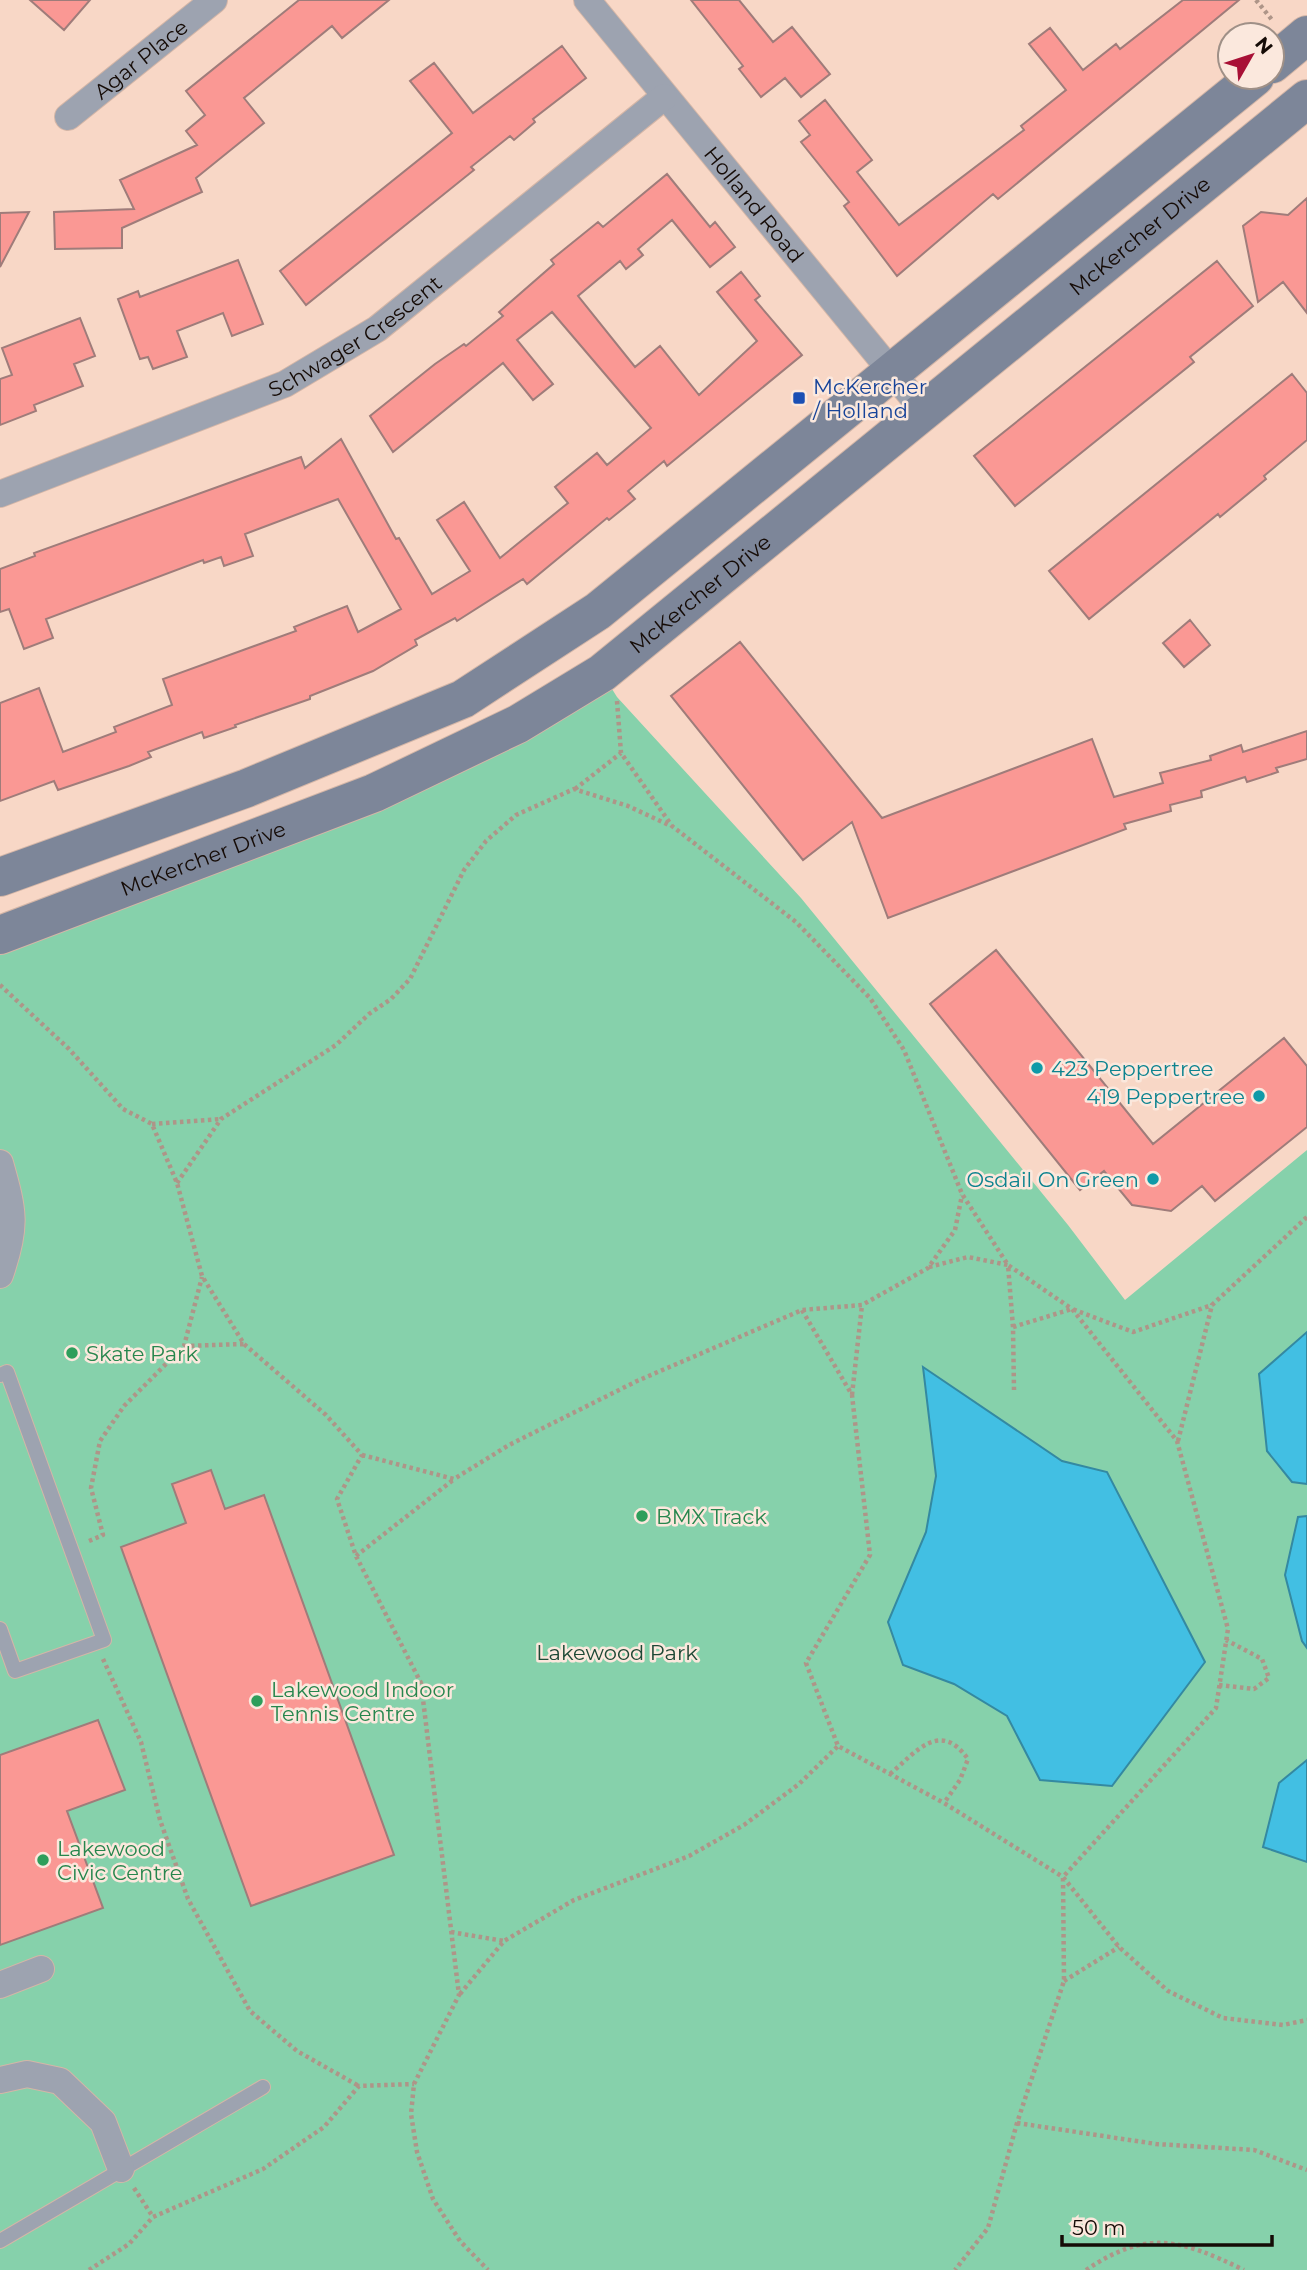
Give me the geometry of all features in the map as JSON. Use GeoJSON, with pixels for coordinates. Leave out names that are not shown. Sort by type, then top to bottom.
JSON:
{"type":"FeatureCollection","features":[{"type":"Feature","properties":{"kind":"main road"},"geometry":{"type":"LineString","coordinates":[[0,877],[247,788],[463,699],[598,611],[1238,91]]}},
{"type":"Feature","properties":{"kind":"main road","name":"McKercher Drive"},"geometry":{"type":"LineString","coordinates":[[0,935],[374,793],[518,724],[602,673],[1307,99]]}},
{"type":"Feature","properties":{"kind":"street","name":"Agar Place"},"geometry":{"type":"LineString","coordinates":[[68,117],[214,0]]}},
{"type":"Feature","properties":{"kind":"street","name":"Holland Road"},"geometry":{"type":"LineString","coordinates":[[587,0],[923,410]]}},
{"type":"Feature","properties":{"kind":"street","name":"Schwager Crescent"},"geometry":{"type":"LineString","coordinates":[[0,494],[285,384],[354,343],[377,329],[664,97]]}},
{"type":"Feature","properties":{"kind":"street"},"geometry":{"type":"LineString","coordinates":[[0,1163],[12,1205],[13,1238],[0,1275]]}},
{"type":"Feature","properties":{"kind":"street"},"geometry":{"type":"LineString","coordinates":[[0,1985],[41,1969]]}},
{"type":"Feature","properties":{"kind":"street"},"geometry":{"type":"LineString","coordinates":[[0,2080],[27,2074],[60,2081],[103,2122],[121,2169]]}},
{"type":"Feature","properties":{"kind":"lane"},"geometry":{"type":"LineString","coordinates":[[0,1375],[7,1372],[104,1640],[15,1671],[0,1629]]}},
{"type":"Feature","properties":{"kind":"lane"},"geometry":{"type":"LineString","coordinates":[[0,2241],[263,2087]]}},
{"type":"Feature","properties":{"kind":"path"},"geometry":{"type":"LineString","coordinates":[[1256,0],[1290,29]]}},
{"type":"Feature","properties":{"kind":"path"},"geometry":{"type":"LineString","coordinates":[[617,696],[621,753],[672,826]]}},
{"type":"Feature","properties":{"kind":"path"},"geometry":{"type":"LineString","coordinates":[[177,1183],[221,1119],[337,1045],[410,979],[464,870],[486,841],[516,814],[574,789],[621,753]]}},
{"type":"Feature","properties":{"kind":"path"},"geometry":{"type":"LineString","coordinates":[[574,789],[628,806],[672,826],[796,922],[870,998],[908,1059],[962,1194],[1007,1265],[1013,1327],[1014,1390]]}},
{"type":"Feature","properties":{"kind":"path"},"geometry":{"type":"LineString","coordinates":[[0,985],[69,1049],[123,1109],[152,1124],[221,1119]]}},
{"type":"Feature","properties":{"kind":"path"},"geometry":{"type":"LineString","coordinates":[[152,1124],[177,1183],[202,1276],[244,1344],[326,1415],[362,1455],[454,1479]]}},
{"type":"Feature","properties":{"kind":"path"},"geometry":{"type":"LineString","coordinates":[[928,1268],[955,1230],[962,1194]]}},
{"type":"Feature","properties":{"kind":"path"},"geometry":{"type":"LineString","coordinates":[[356,1556],[454,1479],[509,1446],[637,1381],[802,1310],[862,1305],[928,1268],[968,1257],[1007,1265],[1072,1309],[1133,1332],[1212,1305],[1307,1217]]}},
{"type":"Feature","properties":{"kind":"path"},"geometry":{"type":"LineString","coordinates":[[1300,1224],[1307,1224]]}},
{"type":"Feature","properties":{"kind":"path"},"geometry":{"type":"LineString","coordinates":[[72,1548],[103,1535],[91,1488],[100,1441],[124,1406],[184,1346],[202,1276]]}},
{"type":"Feature","properties":{"kind":"path"},"geometry":{"type":"LineString","coordinates":[[862,1305],[852,1395],[870,1555],[806,1663],[838,1745],[944,1803],[1063,1877],[1119,1947],[1168,1991],[1223,2018],[1283,2025],[1307,2020]]}},
{"type":"Feature","properties":{"kind":"path"},"geometry":{"type":"LineString","coordinates":[[1177,1441],[1212,1305]]}},
{"type":"Feature","properties":{"kind":"path"},"geometry":{"type":"LineString","coordinates":[[1013,1327],[1072,1309]]}},
{"type":"Feature","properties":{"kind":"path"},"geometry":{"type":"LineString","coordinates":[[955,2270],[988,2228],[1017,2123],[1064,1981],[1063,1877],[1216,1708],[1228,1629],[1177,1441],[1072,1309]]}},
{"type":"Feature","properties":{"kind":"path"},"geometry":{"type":"LineString","coordinates":[[802,1310],[852,1395]]}},
{"type":"Feature","properties":{"kind":"path"},"geometry":{"type":"LineString","coordinates":[[184,1346],[244,1344]]}},
{"type":"Feature","properties":{"kind":"path"},"geometry":{"type":"LineString","coordinates":[[362,1455],[337,1499],[356,1556],[421,1683],[459,1995]]}},
{"type":"Feature","properties":{"kind":"path"},"geometry":{"type":"LineString","coordinates":[[1219,1685],[1254,1689],[1269,1678],[1262,1659],[1226,1640]]}},
{"type":"Feature","properties":{"kind":"path"},"geometry":{"type":"LineString","coordinates":[[95,1643],[141,1742],[160,1819],[188,1899],[250,2011],[298,2051],[359,2085],[414,2084]]}},
{"type":"Feature","properties":{"kind":"path"},"geometry":{"type":"LineString","coordinates":[[890,1774],[926,1744],[942,1739],[957,1745],[968,1759],[960,1780],[944,1803]]}},
{"type":"Feature","properties":{"kind":"path"},"geometry":{"type":"LineString","coordinates":[[488,2270],[460,2241],[433,2199],[417,2152],[411,2114],[414,2084],[459,1995],[504,1941],[574,1900],[689,1856],[744,1825],[799,1784],[838,1745]]}},
{"type":"Feature","properties":{"kind":"path"},"geometry":{"type":"LineString","coordinates":[[452,1932],[504,1941]]}},
{"type":"Feature","properties":{"kind":"path"},"geometry":{"type":"LineString","coordinates":[[1064,1981],[1119,1947]]}},
{"type":"Feature","properties":{"kind":"path"},"geometry":{"type":"LineString","coordinates":[[89,2270],[129,2244],[153,2217],[263,2169],[324,2127],[359,2085]]}},
{"type":"Feature","properties":{"kind":"path"},"geometry":{"type":"LineString","coordinates":[[1017,2123],[1156,2144],[1254,2150],[1307,2170]]}},
{"type":"Feature","properties":{"kind":"path"},"geometry":{"type":"LineString","coordinates":[[1086,2270],[1110,2254],[1144,2242],[1167,2242],[1244,2270]]}},
{"type":"Feature","properties":{"kind":"green space","name":"Lakewood Park"},"geometry":{"type":"Polygon","coordinates":[[[602,673],[617,697],[801,898],[1068,1225],[1125,1300],[1307,1150],[1307,1335],[1292,1482],[1307,1484],[1307,2270],[0,2270],[0,933],[374,793],[602,673]]]}},
{"type":"Feature","properties":{"kind":"water"},"geometry":{"type":"Polygon","coordinates":[[[1307,1332],[1307,1484],[1292,1482],[1267,1451],[1259,1374],[1307,1332]]]}},
{"type":"Feature","properties":{"kind":"water"},"geometry":{"type":"Polygon","coordinates":[[[923,1367],[1062,1461],[1107,1472],[1205,1662],[1112,1786],[1040,1780],[1007,1716],[954,1684],[903,1665],[888,1622],[926,1532],[936,1476],[923,1367]]]}},
{"type":"Feature","properties":{"kind":"water"},"geometry":{"type":"Polygon","coordinates":[[[1307,1516],[1307,1648],[1302,1641],[1285,1575],[1298,1517],[1307,1516]]]}},
{"type":"Feature","properties":{"kind":"water"},"geometry":{"type":"Polygon","coordinates":[[[1307,1760],[1307,1862],[1263,1847],[1279,1783],[1307,1760]]]}},
{"type":"Feature","properties":{"kind":"building"},"geometry":{"type":"Polygon","coordinates":[[[30,0],[90,0],[64,30],[30,0]]]}},
{"type":"Feature","properties":{"kind":"building"},"geometry":{"type":"Polygon","coordinates":[[[299,0],[389,0],[342,38],[332,26],[244,98],[264,123],[196,178],[202,192],[122,228],[122,248],[55,249],[54,212],[134,209],[120,180],[197,145],[186,131],[205,115],[186,91],[299,0]]]}},
{"type":"Feature","properties":{"kind":"building"},"geometry":{"type":"Polygon","coordinates":[[[691,0],[739,0],[773,42],[792,27],[830,74],[801,97],[785,78],[761,97],[739,69],[743,66],[691,0]]]}},
{"type":"Feature","properties":{"kind":"building"},"geometry":{"type":"Polygon","coordinates":[[[1183,0],[1239,0],[998,199],[993,194],[897,276],[844,206],[849,202],[801,142],[810,135],[799,121],[825,100],[872,160],[857,172],[899,225],[1024,130],[1021,126],[1066,90],[1029,44],[1050,28],[1083,70],[1116,44],[1120,49],[1183,0]]]}},
{"type":"Feature","properties":{"kind":"building"},"geometry":{"type":"Polygon","coordinates":[[[562,46],[586,78],[533,119],[535,122],[514,140],[510,136],[471,167],[474,170],[306,305],[280,271],[452,133],[410,81],[434,63],[473,113],[562,46]]]}},
{"type":"Feature","properties":{"kind":"building"},"geometry":{"type":"Polygon","coordinates":[[[667,174],[710,227],[715,222],[735,247],[710,267],[672,220],[638,249],[643,255],[626,269],[620,261],[578,296],[635,367],[660,346],[699,395],[757,341],[717,292],[741,272],[760,296],[755,300],[802,355],[667,466],[664,461],[628,491],[635,499],[609,520],[607,518],[527,584],[523,579],[457,621],[455,618],[415,640],[417,645],[373,671],[310,696],[310,699],[235,725],[236,727],[204,738],[202,732],[148,752],[151,757],[129,766],[58,790],[54,781],[0,801],[0,703],[39,688],[63,752],[116,732],[114,727],[172,705],[163,679],[296,631],[294,627],[347,606],[358,632],[401,609],[338,499],[245,534],[253,556],[224,566],[221,557],[204,563],[203,560],[46,619],[53,638],[24,649],[9,609],[0,612],[0,569],[35,556],[34,553],[301,457],[305,468],[341,439],[396,539],[399,538],[432,594],[470,571],[437,520],[464,502],[500,558],[568,503],[555,487],[597,453],[607,465],[651,428],[552,312],[517,340],[553,384],[533,400],[503,363],[393,452],[370,416],[435,364],[464,344],[466,346],[503,316],[499,312],[554,264],[551,260],[598,222],[603,227],[667,174]]]}},
{"type":"Feature","properties":{"kind":"building"},"geometry":{"type":"Polygon","coordinates":[[[1307,198],[1307,313],[1283,282],[1258,302],[1243,226],[1261,212],[1288,215],[1307,198]]]}},
{"type":"Feature","properties":{"kind":"building"},"geometry":{"type":"Polygon","coordinates":[[[29,212],[0,267],[0,213],[29,212]]]}},
{"type":"Feature","properties":{"kind":"building"},"geometry":{"type":"Polygon","coordinates":[[[238,260],[263,324],[232,336],[223,313],[177,331],[187,357],[153,369],[148,357],[140,359],[118,299],[138,291],[140,297],[238,260]]]}},
{"type":"Feature","properties":{"kind":"building"},"geometry":{"type":"Polygon","coordinates":[[[1217,261],[1253,306],[1190,357],[1194,362],[1015,506],[974,456],[1217,261]]]}},
{"type":"Feature","properties":{"kind":"building"},"geometry":{"type":"Polygon","coordinates":[[[80,318],[95,356],[74,364],[83,386],[34,405],[36,411],[0,425],[0,379],[12,375],[2,348],[80,318]]]}},
{"type":"Feature","properties":{"kind":"building"},"geometry":{"type":"Polygon","coordinates":[[[1292,374],[1307,393],[1307,440],[1220,517],[1218,514],[1089,619],[1049,571],[1292,374]]]}},
{"type":"Feature","properties":{"kind":"building"},"geometry":{"type":"Polygon","coordinates":[[[1190,620],[1210,645],[1184,667],[1163,643],[1190,620]]]}},
{"type":"Feature","properties":{"kind":"building"},"geometry":{"type":"Polygon","coordinates":[[[740,642],[882,818],[1092,739],[1114,797],[1163,783],[1160,773],[1211,760],[1210,756],[1241,745],[1243,752],[1307,731],[1307,759],[1276,768],[1278,772],[1247,782],[1245,777],[1201,791],[1202,797],[1170,805],[1171,811],[1124,824],[1126,829],[888,918],[852,822],[803,860],[671,696],[740,642]]]}},
{"type":"Feature","properties":{"kind":"building","name":"423 Peppertree"},"geometry":{"type":"Polygon","coordinates":[[[996,950],[1153,1144],[1284,1038],[1307,1066],[1307,1127],[1215,1201],[1202,1186],[1171,1211],[1132,1205],[1104,1171],[1080,1190],[930,1004],[996,950]]]}},
{"type":"Feature","properties":{"kind":"building","name":"Lakewood Indoor Tennis Centre"},"geometry":{"type":"Polygon","coordinates":[[[211,1470],[225,1509],[264,1495],[394,1855],[251,1906],[121,1547],[186,1523],[172,1484],[211,1470]]]}},
{"type":"Feature","properties":{"kind":"building","name":"Lakewood Civic Centre"},"geometry":{"type":"Polygon","coordinates":[[[98,1720],[125,1790],[67,1811],[103,1908],[0,1945],[0,1755],[98,1720]]]}},
{"type":"Feature","properties":{"kind":"place","name":"McKercher / Holland"},"geometry":{"type":"Point","coordinates":[799,398]}},
{"type":"Feature","properties":{"kind":"place","name":"423 Peppertree"},"geometry":{"type":"Point","coordinates":[1037,1068]}},
{"type":"Feature","properties":{"kind":"place","name":"419 Peppertree"},"geometry":{"type":"Point","coordinates":[1259,1096]}},
{"type":"Feature","properties":{"kind":"place","name":"Osdail On Green"},"geometry":{"type":"Point","coordinates":[1153,1179]}},
{"type":"Feature","properties":{"kind":"place","name":"Skate Park"},"geometry":{"type":"Point","coordinates":[72,1353]}},
{"type":"Feature","properties":{"kind":"place","name":"BMX Track"},"geometry":{"type":"Point","coordinates":[642,1516]}},
{"type":"Feature","properties":{"kind":"place","name":"Lakewood Indoor Tennis Centre"},"geometry":{"type":"Point","coordinates":[257,1701]}},
{"type":"Feature","properties":{"kind":"place","name":"Lakewood Civic Centre"},"geometry":{"type":"Point","coordinates":[43,1860]}}]}
